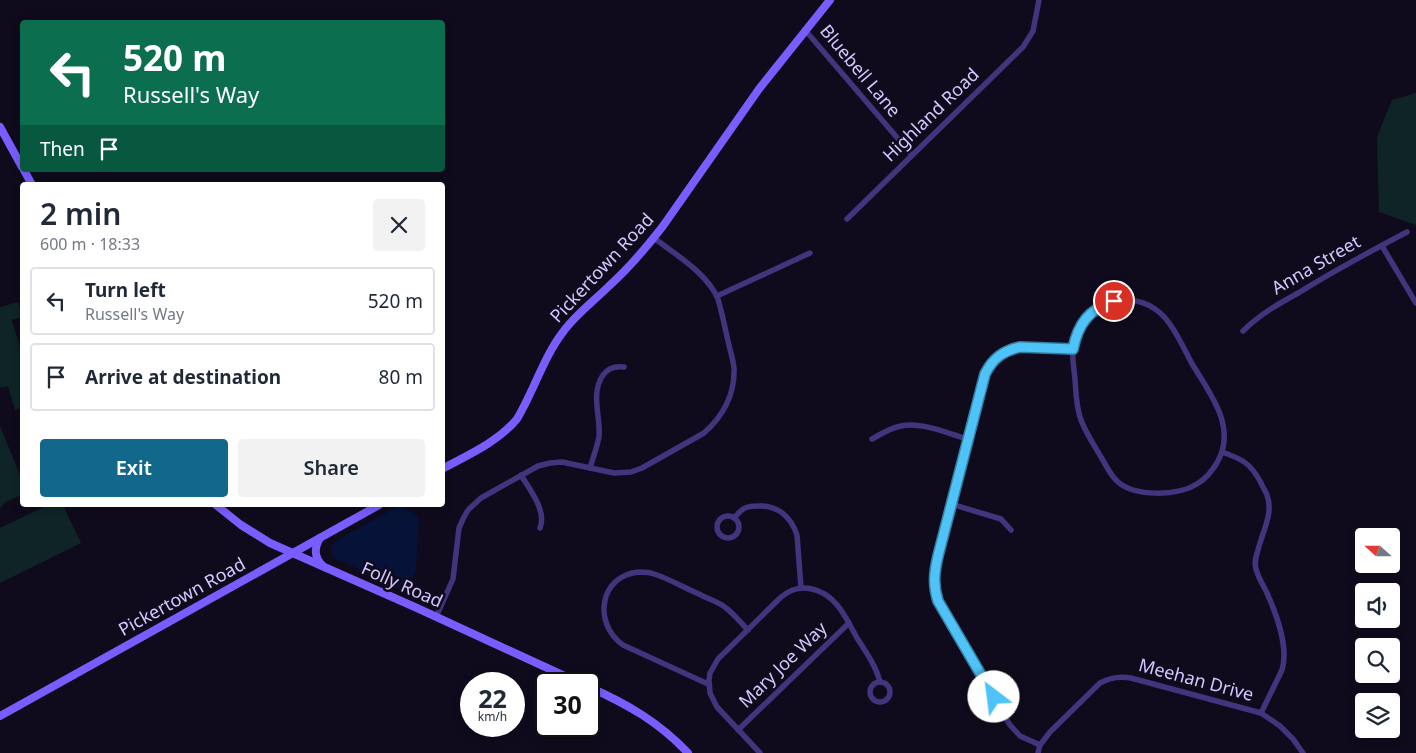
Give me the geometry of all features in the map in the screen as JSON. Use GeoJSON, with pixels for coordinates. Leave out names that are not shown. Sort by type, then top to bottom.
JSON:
{"type":"FeatureCollection","features":[{"type":"Feature","properties":{"kind":"street","name":"Pickertown Road"},"geometry":{"type":"LineString","coordinates":[[445,467],[494,440],[510,427],[522,410],[561,334],[574,318],[630,265],[654,238],[760,89],[830,0]]}},
{"type":"Feature","properties":{"kind":"street","name":"Highland Road"},"geometry":{"type":"LineString","coordinates":[[847,219],[1023,47],[1033,30],[1039,0]]}},
{"type":"Feature","properties":{"kind":"street","name":"Bluebell Lane"},"geometry":{"type":"LineString","coordinates":[[805,30],[912,155]]}},
{"type":"Feature","properties":{"kind":"street"},"geometry":{"type":"LineString","coordinates":[[0,127],[20,164]]}},
{"type":"Feature","properties":{"kind":"street","name":"Anna Street"},"geometry":{"type":"LineString","coordinates":[[1243,331],[1256,318],[1372,250],[1407,232]]}},
{"type":"Feature","properties":{"kind":"street"},"geometry":{"type":"LineString","coordinates":[[436,617],[453,579],[459,528],[464,517],[481,498],[538,466],[556,462],[620,473],[638,470],[704,433],[716,421],[728,403],[732,389],[734,367],[717,296],[706,279],[654,238]]}},
{"type":"Feature","properties":{"kind":"street"},"geometry":{"type":"LineString","coordinates":[[1382,246],[1416,303]]}},
{"type":"Feature","properties":{"kind":"street"},"geometry":{"type":"LineString","coordinates":[[717,296],[810,252]]}},
{"type":"Feature","properties":{"kind":"street"},"geometry":{"type":"LineString","coordinates":[[1118,300],[1134,300],[1156,309],[1165,318],[1219,410],[1225,432],[1222,452],[1211,473],[1198,484],[1188,489],[1170,493],[1150,492],[1134,490],[1118,482],[1085,429],[1077,404],[1073,349],[1078,330],[1091,312],[1102,305],[1118,300]]}},
{"type":"Feature","properties":{"kind":"street"},"geometry":{"type":"LineString","coordinates":[[1040,745],[1020,736],[1010,725],[938,601],[934,576],[985,374],[1000,354],[1020,347],[1073,349]]}},
{"type":"Feature","properties":{"kind":"street"},"geometry":{"type":"LineString","coordinates":[[590,468],[598,437],[598,386],[610,368],[624,367]]}},
{"type":"Feature","properties":{"kind":"street"},"geometry":{"type":"LineString","coordinates":[[872,439],[892,428],[903,425],[919,426],[968,439]]}},
{"type":"Feature","properties":{"kind":"street"},"geometry":{"type":"LineString","coordinates":[[1222,452],[1239,458],[1254,470],[1267,494],[1269,504],[1269,513],[1255,559],[1256,568],[1273,606],[1284,652],[1284,663],[1261,713]]}},
{"type":"Feature","properties":{"kind":"street"},"geometry":{"type":"LineString","coordinates":[[522,476],[541,511],[543,519],[540,528]]}},
{"type":"Feature","properties":{"kind":"street"},"geometry":{"type":"LineString","coordinates":[[951,504],[1001,519],[1010,530]]}},
{"type":"Feature","properties":{"kind":"street"},"geometry":{"type":"LineString","coordinates":[[734,518],[743,509],[761,506],[775,509],[787,518],[797,535],[801,588]]}},
{"type":"Feature","properties":{"kind":"street","name":"Folly Road"},"geometry":{"type":"LineString","coordinates":[[218,507],[241,525],[272,544],[556,672]]}},
{"type":"Feature","properties":{"kind":"street","name":"Pickertown Road"},"geometry":{"type":"LineString","coordinates":[[0,716],[375,507]]}},
{"type":"Feature","properties":{"kind":"street"},"geometry":{"type":"LineString","coordinates":[[320,538],[316,545],[316,553],[324,567]]}},
{"type":"Feature","properties":{"kind":"street"},"geometry":{"type":"LineString","coordinates":[[272,544],[276,553],[272,565]]}},
{"type":"Feature","properties":{"kind":"street"},"geometry":{"type":"LineString","coordinates":[[708,684],[616,640],[608,630],[604,615],[605,602],[610,589],[628,574],[641,572],[654,574],[724,606],[748,630]]}},
{"type":"Feature","properties":{"kind":"street"},"geometry":{"type":"LineString","coordinates":[[760,753],[716,707],[708,684],[710,673],[718,659],[790,591],[801,588],[816,590],[829,596],[837,604],[877,671],[880,682]]}},
{"type":"Feature","properties":{"kind":"street","name":"Mary Joe Way"},"geometry":{"type":"LineString","coordinates":[[738,730],[849,623]]}},
{"type":"Feature","properties":{"kind":"street","name":"Meehan Drive"},"geometry":{"type":"LineString","coordinates":[[1038,753],[1040,745],[1050,732],[1100,683],[1118,677],[1131,678],[1261,713],[1280,726],[1293,739],[1302,753]]}},
{"type":"Feature","properties":{"kind":"street"},"geometry":{"type":"LineString","coordinates":[[600,692],[638,711],[669,734],[688,753]]}},
{"type":"Feature","properties":{"kind":"green space"},"geometry":{"type":"Polygon","coordinates":[[[1416,93],[1416,225],[1379,212],[1377,137],[1392,100],[1416,93]]]}},
{"type":"Feature","properties":{"kind":"green space"},"geometry":{"type":"Polygon","coordinates":[[[18,302],[20,310],[20,318],[12,320],[20,347],[20,408],[15,410],[8,386],[1,388],[0,385],[0,307],[18,302]]]}},
{"type":"Feature","properties":{"kind":"green space"},"geometry":{"type":"Polygon","coordinates":[[[0,426],[20,475],[20,496],[5,502],[0,508],[0,426]]]}},
{"type":"Feature","properties":{"kind":"green space"},"geometry":{"type":"Polygon","coordinates":[[[44,507],[64,507],[81,543],[0,583],[0,528],[44,507]]]}},
{"type":"Feature","properties":{"kind":"water"},"geometry":{"type":"Polygon","coordinates":[[[396,507],[403,507],[419,517],[416,569],[407,592],[331,556],[331,547],[336,541],[396,507]]]}},
{"type":"Feature","properties":{"kind":"route"},"geometry":{"type":"LineString","coordinates":[[994,697],[938,601],[934,584],[938,556],[985,374],[1000,354],[1013,348],[1073,349],[1082,322],[1091,312],[1102,305],[1114,301]]}}]}
